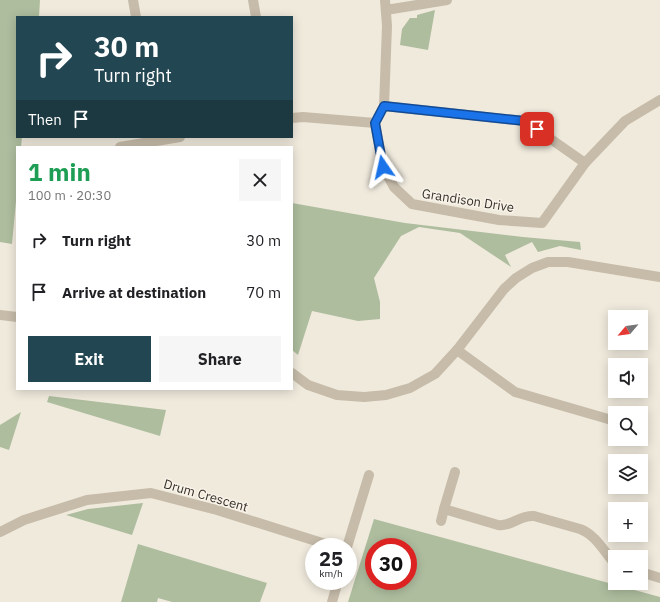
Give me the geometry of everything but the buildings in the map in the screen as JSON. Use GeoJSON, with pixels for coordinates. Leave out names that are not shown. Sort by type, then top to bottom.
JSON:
{"type":"FeatureCollection","features":[{"type":"Feature","properties":{"kind":"street"},"geometry":{"type":"LineString","coordinates":[[133,0],[136,16]]}},
{"type":"Feature","properties":{"kind":"street"},"geometry":{"type":"LineString","coordinates":[[253,0],[256,16]]}},
{"type":"Feature","properties":{"kind":"street"},"geometry":{"type":"LineString","coordinates":[[293,118],[303,117],[375,123],[384,106],[387,26],[386,5],[447,0]]}},
{"type":"Feature","properties":{"kind":"street","name":"Grandison Drive"},"geometry":{"type":"LineString","coordinates":[[375,123],[383,167],[394,187],[412,204],[499,220],[542,222],[585,163],[625,121],[660,100]]}},
{"type":"Feature","properties":{"kind":"street"},"geometry":{"type":"LineString","coordinates":[[384,106],[525,121],[585,163]]}},
{"type":"Feature","properties":{"kind":"street"},"geometry":{"type":"LineString","coordinates":[[123,143],[170,138]]}},
{"type":"Feature","properties":{"kind":"street"},"geometry":{"type":"LineString","coordinates":[[293,374],[308,385],[337,395],[364,397],[386,395],[410,388],[434,374],[457,350],[504,289],[516,278],[532,268],[548,262],[568,262],[660,277]]}},
{"type":"Feature","properties":{"kind":"street"},"geometry":{"type":"LineString","coordinates":[[0,315],[16,317]]}},
{"type":"Feature","properties":{"kind":"street"},"geometry":{"type":"LineString","coordinates":[[457,350],[515,392],[608,418]]}},
{"type":"Feature","properties":{"kind":"street"},"geometry":{"type":"LineString","coordinates":[[441,520],[454,472]]}},
{"type":"Feature","properties":{"kind":"street"},"geometry":{"type":"LineString","coordinates":[[351,538],[370,475]]}},
{"type":"Feature","properties":{"kind":"street","name":"Drum Crescent"},"geometry":{"type":"LineString","coordinates":[[0,532],[24,520],[88,500],[152,493],[217,510],[306,538]]}},
{"type":"Feature","properties":{"kind":"street"},"geometry":{"type":"LineString","coordinates":[[444,509],[498,525],[507,524],[523,517],[534,516],[587,531],[608,555]]}},
{"type":"Feature","properties":{"kind":"street"},"geometry":{"type":"LineString","coordinates":[[648,574],[660,578]]}},
{"type":"Feature","properties":{"kind":"street"},"geometry":{"type":"LineString","coordinates":[[332,602],[335,590]]}},
{"type":"Feature","properties":{"kind":"green space"},"geometry":{"type":"Polygon","coordinates":[[[0,0],[40,0],[39,16],[16,16],[16,138],[22,138],[21,146],[16,146],[16,201],[12,244],[0,242],[0,0]]]}},
{"type":"Feature","properties":{"kind":"green space"},"geometry":{"type":"Polygon","coordinates":[[[435,10],[428,50],[400,45],[402,29],[410,18],[417,18],[417,15],[435,10]]]}},
{"type":"Feature","properties":{"kind":"green space"},"geometry":{"type":"Polygon","coordinates":[[[293,203],[405,223],[580,242],[581,250],[560,246],[538,252],[532,242],[505,255],[511,267],[460,233],[419,227],[401,236],[374,278],[380,302],[380,319],[358,321],[312,311],[298,355],[293,351],[293,203]]]}},
{"type":"Feature","properties":{"kind":"green space"},"geometry":{"type":"Polygon","coordinates":[[[49,396],[166,410],[160,436],[47,402],[49,396]]]}},
{"type":"Feature","properties":{"kind":"green space"},"geometry":{"type":"Polygon","coordinates":[[[21,412],[9,450],[0,447],[0,425],[21,412]]]}},
{"type":"Feature","properties":{"kind":"green space"},"geometry":{"type":"Polygon","coordinates":[[[143,503],[132,535],[66,515],[88,509],[143,503]]]}},
{"type":"Feature","properties":{"kind":"green space"},"geometry":{"type":"Polygon","coordinates":[[[374,519],[608,583],[608,590],[634,590],[660,597],[660,602],[348,602],[352,590],[357,590],[357,573],[365,548],[365,590],[417,590],[417,538],[368,538],[374,519]]]}},
{"type":"Feature","properties":{"kind":"green space"},"geometry":{"type":"Polygon","coordinates":[[[138,544],[267,583],[260,602],[172,602],[158,598],[157,602],[121,602],[138,544]]]}},
{"type":"Feature","properties":{"kind":"route"},"geometry":{"type":"LineString","coordinates":[[383,167],[375,123],[384,106],[525,121],[537,129]]}}]}
